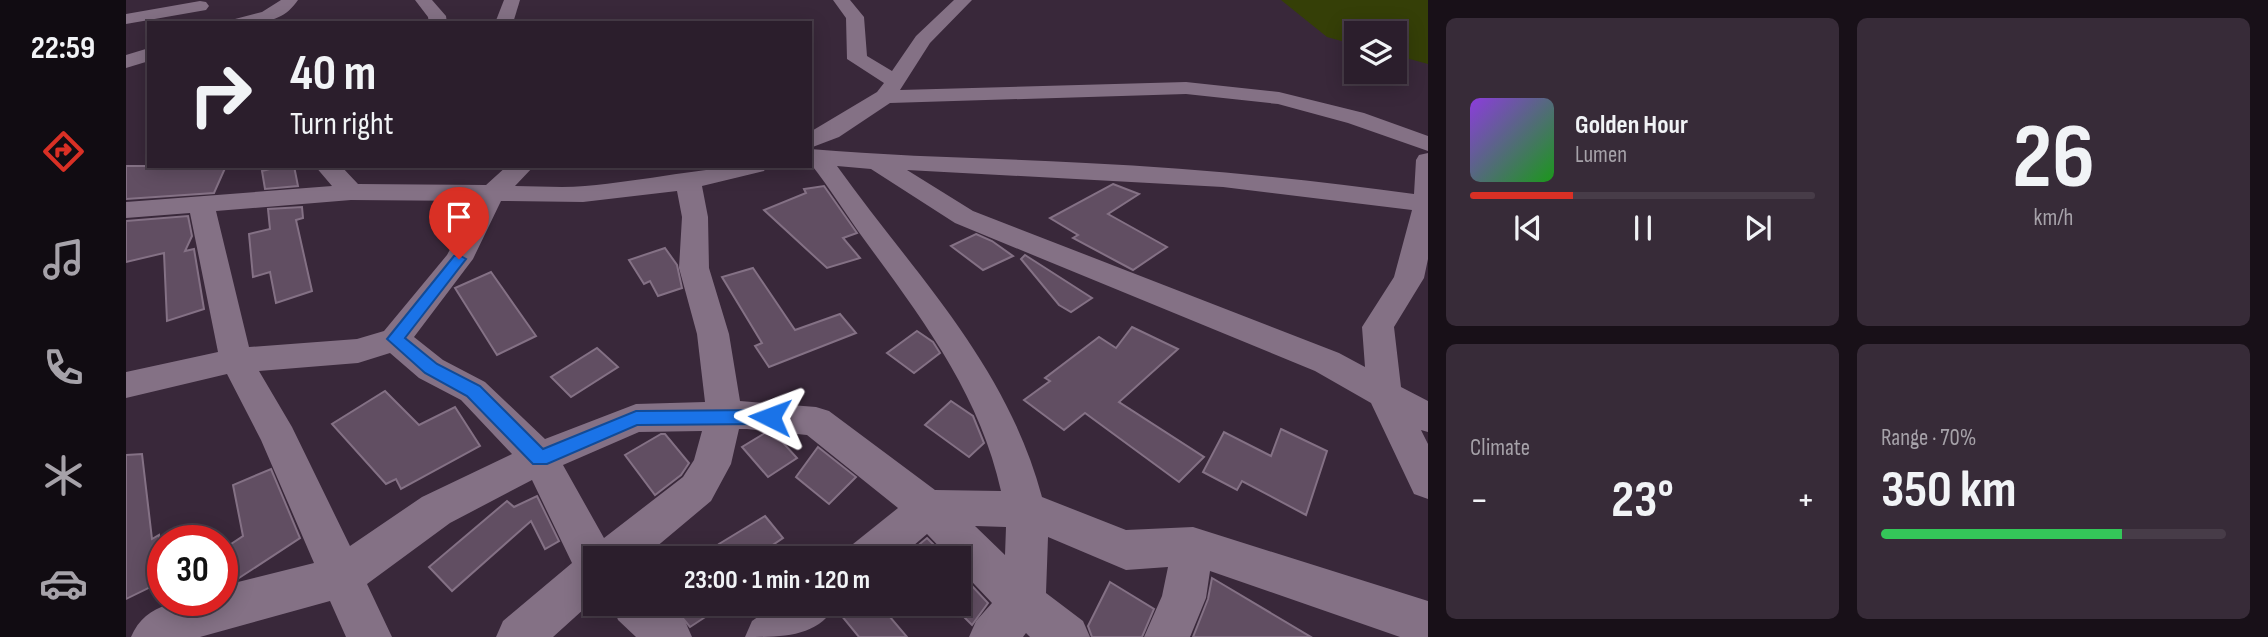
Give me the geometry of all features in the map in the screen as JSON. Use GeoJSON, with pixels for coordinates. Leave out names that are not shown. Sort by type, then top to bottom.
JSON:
{"type":"FeatureCollection","features":[{"type":"Feature","properties":{"kind":"street"},"geometry":{"type":"LineString","coordinates":[[249,21],[265,17],[287,5],[290,0]]}},
{"type":"Feature","properties":{"kind":"street"},"geometry":{"type":"LineString","coordinates":[[423,0],[438,16],[438,21]]}},
{"type":"Feature","properties":{"kind":"street"},"geometry":{"type":"LineString","coordinates":[[505,21],[512,0]]}},
{"type":"Feature","properties":{"kind":"street"},"geometry":{"type":"LineString","coordinates":[[841,0],[855,17],[858,58],[890,89],[1186,88],[1279,98],[1356,118],[1428,144]]}},
{"type":"Feature","properties":{"kind":"street"},"geometry":{"type":"LineString","coordinates":[[817,146],[890,89],[923,40],[964,0]]}},
{"type":"Feature","properties":{"kind":"street"},"geometry":{"type":"LineString","coordinates":[[126,19],[201,10]]}},
{"type":"Feature","properties":{"kind":"street"},"geometry":{"type":"LineString","coordinates":[[126,62],[147,55]]}},
{"type":"Feature","properties":{"kind":"street"},"geometry":{"type":"LineString","coordinates":[[817,146],[877,162],[1189,176],[1360,193],[1428,204]]}},
{"type":"Feature","properties":{"kind":"street"},"geometry":{"type":"LineString","coordinates":[[817,146],[838,188],[914,284],[979,383],[1009,443],[1026,509],[1023,603],[992,637]]}},
{"type":"Feature","properties":{"kind":"street"},"geometry":{"type":"LineString","coordinates":[[1428,160],[1428,204],[1409,278],[1378,327],[1385,395],[1428,482]]}},
{"type":"Feature","properties":{"kind":"street"},"geometry":{"type":"LineString","coordinates":[[877,162],[964,217],[1327,362],[1428,418]]}},
{"type":"Feature","properties":{"kind":"street"},"geometry":{"type":"LineString","coordinates":[[329,168],[351,192]]}},
{"type":"Feature","properties":{"kind":"street"},"geometry":{"type":"LineString","coordinates":[[126,385],[236,360],[358,351],[395,339],[459,259],[492,194],[520,168]]}},
{"type":"Feature","properties":{"kind":"street"},"geometry":{"type":"LineString","coordinates":[[126,210],[351,192],[583,194],[688,182],[746,168]]}},
{"type":"Feature","properties":{"kind":"street"},"geometry":{"type":"LineString","coordinates":[[626,546],[697,489],[712,464],[724,415],[713,334],[694,268],[695,217],[688,182]]}},
{"type":"Feature","properties":{"kind":"street"},"geometry":{"type":"LineString","coordinates":[[202,206],[236,360],[279,438],[369,637]]}},
{"type":"Feature","properties":{"kind":"street"},"geometry":{"type":"LineString","coordinates":[[395,339],[431,369],[473,391],[540,458],[586,546]]}},
{"type":"Feature","properties":{"kind":"street"},"geometry":{"type":"LineString","coordinates":[[154,637],[191,617],[341,577],[436,510],[540,458],[636,418],[724,415],[816,421],[928,508],[1023,603],[1067,637]]}},
{"type":"Feature","properties":{"kind":"street"},"geometry":{"type":"LineString","coordinates":[[882,546],[928,508],[1026,509],[1126,550],[1193,546],[1428,624]]}},
{"type":"Feature","properties":{"kind":"street"},"geometry":{"type":"LineString","coordinates":[[1167,637],[1184,598],[1193,546]]}},
{"type":"Feature","properties":{"kind":"street"},"geometry":{"type":"LineString","coordinates":[[519,637],[583,581]]}},
{"type":"Feature","properties":{"kind":"street"},"geometry":{"type":"LineString","coordinates":[[647,616],[670,637]]}},
{"type":"Feature","properties":{"kind":"street"},"geometry":{"type":"LineString","coordinates":[[768,637],[797,616]]}},
{"type":"Feature","properties":{"kind":"green space"},"geometry":{"type":"Polygon","coordinates":[[[1281,0],[1428,0],[1428,64],[1407,58],[1407,21],[1344,21],[1344,42],[1327,37],[1281,0]]]}},
{"type":"Feature","properties":{"kind":"building"},"geometry":{"type":"Polygon","coordinates":[[[126,166],[225,168],[214,193],[126,199],[126,166]]]}},
{"type":"Feature","properties":{"kind":"building"},"geometry":{"type":"Polygon","coordinates":[[[294,168],[298,186],[265,189],[262,171],[294,168]]]}},
{"type":"Feature","properties":{"kind":"building"},"geometry":{"type":"Polygon","coordinates":[[[1113,184],[1139,194],[1108,214],[1167,247],[1133,270],[1073,238],[1078,235],[1050,218],[1113,184]]]}},
{"type":"Feature","properties":{"kind":"building"},"geometry":{"type":"Polygon","coordinates":[[[824,186],[857,233],[843,238],[860,258],[827,268],[764,210],[806,193],[804,189],[824,186]]]}},
{"type":"Feature","properties":{"kind":"building"},"geometry":{"type":"Polygon","coordinates":[[[302,207],[303,218],[296,220],[312,291],[276,303],[270,272],[253,277],[249,234],[270,229],[268,209],[302,207]]]}},
{"type":"Feature","properties":{"kind":"building"},"geometry":{"type":"Polygon","coordinates":[[[188,216],[192,236],[185,251],[194,249],[204,309],[167,321],[164,253],[126,262],[126,221],[188,216]]]}},
{"type":"Feature","properties":{"kind":"building"},"geometry":{"type":"Polygon","coordinates":[[[976,234],[992,241],[1013,256],[983,270],[951,246],[976,234]]]}},
{"type":"Feature","properties":{"kind":"building"},"geometry":{"type":"Polygon","coordinates":[[[665,248],[677,265],[682,288],[658,296],[650,281],[644,284],[629,260],[665,248]]]}},
{"type":"Feature","properties":{"kind":"building"},"geometry":{"type":"Polygon","coordinates":[[[1025,255],[1092,298],[1071,312],[1059,305],[1021,259],[1025,255]]]}},
{"type":"Feature","properties":{"kind":"building"},"geometry":{"type":"Polygon","coordinates":[[[753,268],[795,330],[840,314],[856,333],[769,367],[755,346],[762,343],[722,277],[753,268]]]}},
{"type":"Feature","properties":{"kind":"building"},"geometry":{"type":"Polygon","coordinates":[[[491,272],[536,336],[497,355],[455,288],[491,272]]]}},
{"type":"Feature","properties":{"kind":"building"},"geometry":{"type":"Polygon","coordinates":[[[1132,327],[1178,349],[1119,402],[1204,457],[1179,482],[1085,413],[1064,430],[1024,400],[1050,381],[1045,378],[1099,337],[1116,348],[1132,327]]]}},
{"type":"Feature","properties":{"kind":"building"},"geometry":{"type":"Polygon","coordinates":[[[917,331],[933,342],[940,353],[914,373],[887,353],[917,331]]]}},
{"type":"Feature","properties":{"kind":"building"},"geometry":{"type":"Polygon","coordinates":[[[597,348],[618,367],[571,397],[551,377],[597,348]]]}},
{"type":"Feature","properties":{"kind":"building"},"geometry":{"type":"Polygon","coordinates":[[[385,391],[419,425],[455,407],[480,446],[401,489],[396,479],[386,484],[332,424],[385,391]]]}},
{"type":"Feature","properties":{"kind":"building"},"geometry":{"type":"Polygon","coordinates":[[[951,401],[973,416],[984,443],[969,457],[925,425],[951,401]]]}},
{"type":"Feature","properties":{"kind":"building"},"geometry":{"type":"Polygon","coordinates":[[[1281,429],[1327,451],[1306,515],[1242,481],[1237,490],[1203,472],[1224,432],[1271,456],[1281,429]]]}},
{"type":"Feature","properties":{"kind":"building"},"geometry":{"type":"Polygon","coordinates":[[[765,433],[776,435],[797,458],[768,477],[742,447],[765,433]]]}},
{"type":"Feature","properties":{"kind":"building"},"geometry":{"type":"Polygon","coordinates":[[[665,434],[689,463],[681,475],[655,495],[625,455],[665,434]]]}},
{"type":"Feature","properties":{"kind":"building"},"geometry":{"type":"Polygon","coordinates":[[[818,447],[856,477],[829,504],[796,477],[818,447]]]}},
{"type":"Feature","properties":{"kind":"building"},"geometry":{"type":"Polygon","coordinates":[[[142,454],[150,525],[147,525],[147,589],[126,599],[126,455],[142,454]]]}},
{"type":"Feature","properties":{"kind":"building"},"geometry":{"type":"Polygon","coordinates":[[[271,469],[300,538],[238,579],[238,539],[243,536],[233,485],[271,469]]]}},
{"type":"Feature","properties":{"kind":"building"},"geometry":{"type":"Polygon","coordinates":[[[537,496],[559,541],[545,549],[531,521],[452,591],[429,567],[507,501],[514,507],[537,496]]]}},
{"type":"Feature","properties":{"kind":"building"},"geometry":{"type":"Polygon","coordinates":[[[765,516],[783,538],[771,546],[719,544],[765,516]]]}},
{"type":"Feature","properties":{"kind":"building"},"geometry":{"type":"Polygon","coordinates":[[[927,538],[935,546],[917,546],[927,538]]]}},
{"type":"Feature","properties":{"kind":"building"},"geometry":{"type":"Polygon","coordinates":[[[1212,578],[1311,637],[1193,637],[1208,599],[1212,578]]]}},
{"type":"Feature","properties":{"kind":"building"},"geometry":{"type":"Polygon","coordinates":[[[1110,582],[1154,609],[1142,637],[1092,637],[1088,626],[1110,582]]]}},
{"type":"Feature","properties":{"kind":"building"},"geometry":{"type":"Polygon","coordinates":[[[971,585],[988,603],[972,625],[963,616],[971,616],[971,585]]]}},
{"type":"Feature","properties":{"kind":"building"},"geometry":{"type":"Polygon","coordinates":[[[681,616],[707,616],[690,627],[681,616]]]}},
{"type":"Feature","properties":{"kind":"building"},"geometry":{"type":"Polygon","coordinates":[[[842,616],[889,616],[907,637],[859,637],[842,616]]]}},
{"type":"Feature","properties":{"kind":"route"},"geometry":{"type":"LineString","coordinates":[[459,259],[395,339],[431,369],[473,391],[540,458],[636,418],[747,415],[770,417]]}}]}
